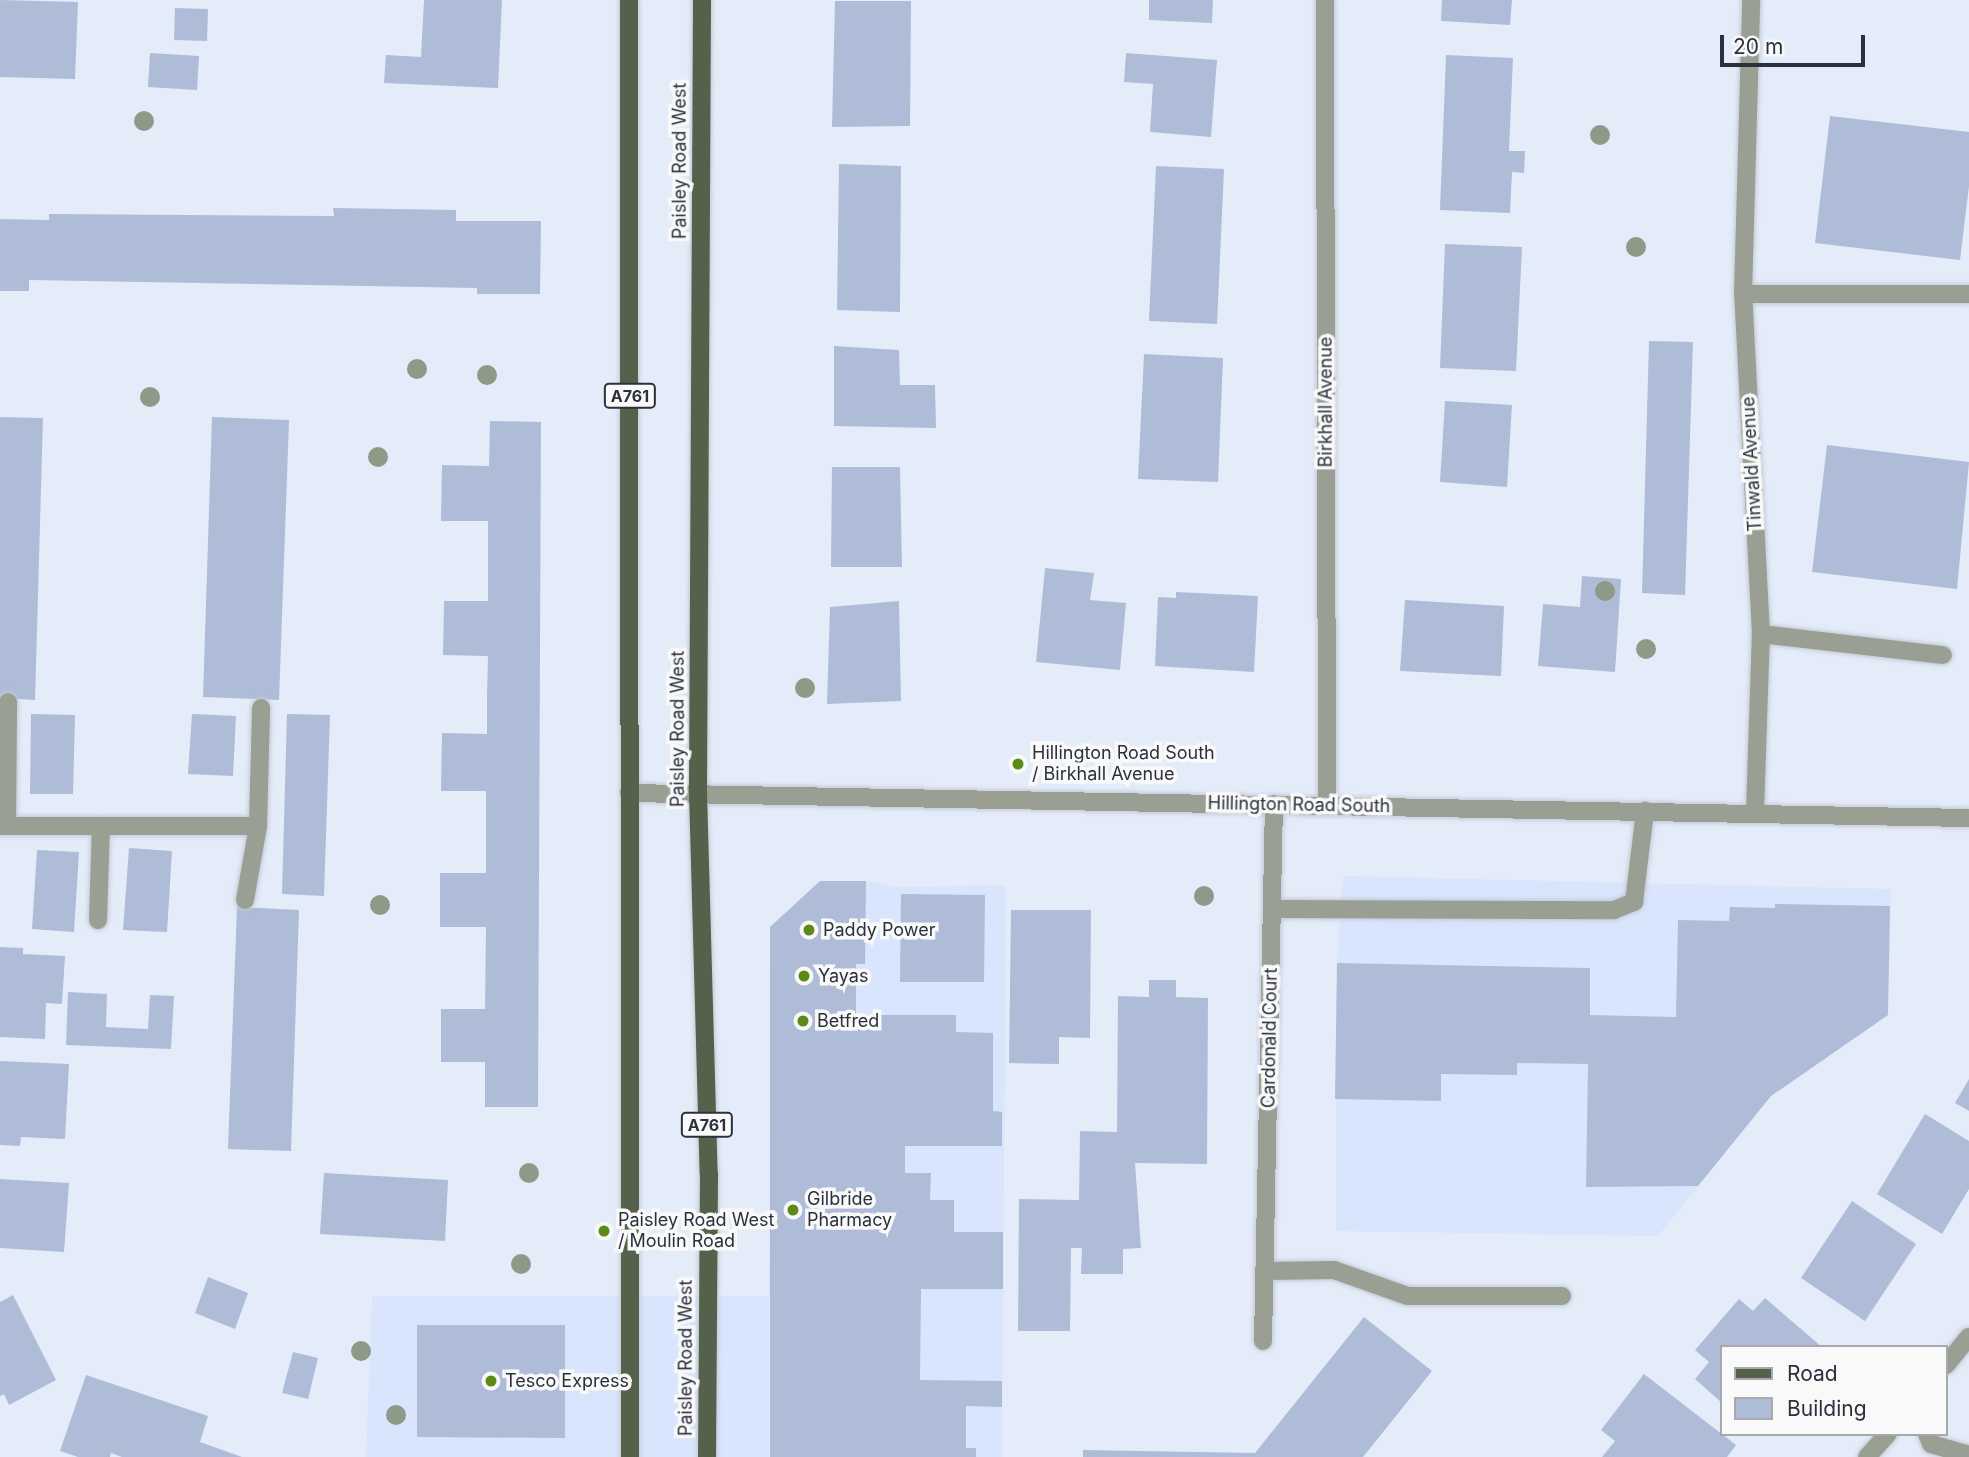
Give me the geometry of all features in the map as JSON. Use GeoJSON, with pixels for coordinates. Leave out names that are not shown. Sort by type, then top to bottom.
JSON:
{"type":"FeatureCollection","features":[{"type":"Feature","properties":{"kind":"main road","name":"A761"},"geometry":{"type":"LineString","coordinates":[[629,0],[630,1457]]}},
{"type":"Feature","properties":{"kind":"main road","name":"Paisley Road West"},"geometry":{"type":"LineString","coordinates":[[702,0],[698,792],[709,1174],[706,1457]]}},
{"type":"Feature","properties":{"kind":"street","name":"Birkhall Avenue"},"geometry":{"type":"LineString","coordinates":[[1325,0],[1327,805]]}},
{"type":"Feature","properties":{"kind":"street","name":"Tinwald Avenue"},"geometry":{"type":"LineString","coordinates":[[1751,0],[1743,294],[1761,634],[1755,812]]}},
{"type":"Feature","properties":{"kind":"street"},"geometry":{"type":"LineString","coordinates":[[1743,294],[1969,294]]}},
{"type":"Feature","properties":{"kind":"street"},"geometry":{"type":"LineString","coordinates":[[1761,634],[1943,655]]}},
{"type":"Feature","properties":{"kind":"street"},"geometry":{"type":"LineString","coordinates":[[8,702],[4,826],[258,826]]}},
{"type":"Feature","properties":{"kind":"street"},"geometry":{"type":"LineString","coordinates":[[244,900],[258,826],[261,708]]}},
{"type":"Feature","properties":{"kind":"street","name":"Hillington Road South"},"geometry":{"type":"LineString","coordinates":[[629,793],[698,792],[1969,818]]}},
{"type":"Feature","properties":{"kind":"street","name":"Cardonald Court"},"geometry":{"type":"LineString","coordinates":[[1263,1341],[1274,804]]}},
{"type":"Feature","properties":{"kind":"street"},"geometry":{"type":"LineString","coordinates":[[1272,909],[1614,910],[1633,902],[1645,811]]}},
{"type":"Feature","properties":{"kind":"street"},"geometry":{"type":"LineString","coordinates":[[98,920],[101,826]]}},
{"type":"Feature","properties":{"kind":"street"},"geometry":{"type":"LineString","coordinates":[[1266,1271],[1334,1270],[1408,1296],[1563,1296]]}},
{"type":"Feature","properties":{"kind":"street"},"geometry":{"type":"LineString","coordinates":[[1948,1363],[1969,1337]]}},
{"type":"Feature","properties":{"kind":"street"},"geometry":{"type":"LineString","coordinates":[[1867,1457],[1886,1436]]}},
{"type":"Feature","properties":{"kind":"street"},"geometry":{"type":"LineString","coordinates":[[1928,1436],[1931,1444],[1969,1455]]}},
{"type":"Feature","properties":{"kind":"shaded area"},"geometry":{"type":"Polygon","coordinates":[[[1343,876],[1891,889],[1888,1015],[1771,1096],[1658,1236],[1336,1231],[1337,963],[1343,876]]]}},
{"type":"Feature","properties":{"kind":"shaded area"},"geometry":{"type":"Polygon","coordinates":[[[820,881],[866,881],[896,887],[1006,885],[1002,1457],[366,1457],[372,1296],[769,1296],[770,927],[820,881]]]}},
{"type":"Feature","properties":{"kind":"building"},"geometry":{"type":"Polygon","coordinates":[[[0,0],[78,2],[75,79],[0,77],[0,0]]]}},
{"type":"Feature","properties":{"kind":"building"},"geometry":{"type":"Polygon","coordinates":[[[424,0],[502,0],[498,88],[384,83],[386,55],[421,57],[424,0]]]}},
{"type":"Feature","properties":{"kind":"building"},"geometry":{"type":"Polygon","coordinates":[[[1149,0],[1213,0],[1212,23],[1149,20],[1149,0]]]}},
{"type":"Feature","properties":{"kind":"building"},"geometry":{"type":"Polygon","coordinates":[[[1442,0],[1512,0],[1510,25],[1441,21],[1442,0]]]}},
{"type":"Feature","properties":{"kind":"building"},"geometry":{"type":"Polygon","coordinates":[[[835,1],[911,1],[910,126],[832,127],[835,1]]]}},
{"type":"Feature","properties":{"kind":"building"},"geometry":{"type":"Polygon","coordinates":[[[175,8],[208,9],[207,41],[174,40],[175,8]]]}},
{"type":"Feature","properties":{"kind":"building"},"geometry":{"type":"Polygon","coordinates":[[[150,53],[199,56],[197,90],[148,87],[150,53]]]}},
{"type":"Feature","properties":{"kind":"building"},"geometry":{"type":"Polygon","coordinates":[[[1126,53],[1217,60],[1211,137],[1150,132],[1153,84],[1124,82],[1126,53]]]}},
{"type":"Feature","properties":{"kind":"building"},"geometry":{"type":"Polygon","coordinates":[[[1446,55],[1513,58],[1509,151],[1525,151],[1524,173],[1512,172],[1510,213],[1440,210],[1446,55]]]}},
{"type":"Feature","properties":{"kind":"building"},"geometry":{"type":"Polygon","coordinates":[[[1830,116],[1969,132],[1969,186],[1960,260],[1815,243],[1830,116]]]}},
{"type":"Feature","properties":{"kind":"building"},"geometry":{"type":"Polygon","coordinates":[[[839,164],[901,166],[900,312],[837,310],[839,164]]]}},
{"type":"Feature","properties":{"kind":"building"},"geometry":{"type":"Polygon","coordinates":[[[1156,166],[1224,169],[1217,324],[1149,321],[1156,166]]]}},
{"type":"Feature","properties":{"kind":"building"},"geometry":{"type":"Polygon","coordinates":[[[333,208],[456,210],[456,221],[541,221],[540,294],[477,294],[477,288],[29,280],[29,291],[0,291],[0,219],[49,220],[49,214],[334,216],[333,208]]]}},
{"type":"Feature","properties":{"kind":"building"},"geometry":{"type":"Polygon","coordinates":[[[1445,244],[1522,247],[1516,371],[1440,368],[1445,244]]]}},
{"type":"Feature","properties":{"kind":"building"},"geometry":{"type":"Polygon","coordinates":[[[1649,341],[1693,342],[1685,595],[1642,593],[1649,341]]]}},
{"type":"Feature","properties":{"kind":"building"},"geometry":{"type":"Polygon","coordinates":[[[834,346],[899,350],[900,385],[935,385],[936,428],[834,426],[834,346]]]}},
{"type":"Feature","properties":{"kind":"building"},"geometry":{"type":"Polygon","coordinates":[[[1144,354],[1223,358],[1218,482],[1138,479],[1144,354]]]}},
{"type":"Feature","properties":{"kind":"building"},"geometry":{"type":"Polygon","coordinates":[[[1445,401],[1512,405],[1507,487],[1440,482],[1445,401]]]}},
{"type":"Feature","properties":{"kind":"building"},"geometry":{"type":"Polygon","coordinates":[[[0,417],[43,418],[35,700],[0,698],[0,417]]]}},
{"type":"Feature","properties":{"kind":"building"},"geometry":{"type":"Polygon","coordinates":[[[212,417],[289,420],[279,700],[203,697],[212,417]]]}},
{"type":"Feature","properties":{"kind":"building"},"geometry":{"type":"Polygon","coordinates":[[[490,421],[541,422],[538,1107],[485,1107],[485,1062],[441,1062],[441,1009],[485,1009],[486,927],[440,927],[440,873],[486,873],[486,791],[441,791],[442,733],[487,734],[488,656],[443,655],[444,601],[488,601],[488,521],[441,521],[442,465],[489,466],[490,421]]]}},
{"type":"Feature","properties":{"kind":"building"},"geometry":{"type":"Polygon","coordinates":[[[1827,445],[1969,462],[1957,589],[1812,572],[1827,445]]]}},
{"type":"Feature","properties":{"kind":"building"},"geometry":{"type":"Polygon","coordinates":[[[832,467],[900,467],[902,567],[831,567],[832,467]]]}},
{"type":"Feature","properties":{"kind":"building"},"geometry":{"type":"Polygon","coordinates":[[[1045,568],[1094,573],[1090,600],[1126,603],[1120,670],[1036,662],[1045,568]]]}},
{"type":"Feature","properties":{"kind":"building"},"geometry":{"type":"Polygon","coordinates":[[[1582,576],[1621,579],[1615,672],[1538,666],[1543,604],[1580,607],[1582,576]]]}},
{"type":"Feature","properties":{"kind":"building"},"geometry":{"type":"Polygon","coordinates":[[[1176,592],[1258,596],[1254,672],[1155,666],[1158,597],[1176,598],[1176,592]]]}},
{"type":"Feature","properties":{"kind":"building"},"geometry":{"type":"Polygon","coordinates":[[[1405,600],[1504,606],[1501,676],[1400,671],[1405,600]]]}},
{"type":"Feature","properties":{"kind":"building"},"geometry":{"type":"Polygon","coordinates":[[[899,601],[901,701],[827,704],[830,607],[899,601]]]}},
{"type":"Feature","properties":{"kind":"building"},"geometry":{"type":"Polygon","coordinates":[[[31,714],[75,715],[73,794],[30,794],[31,714]]]}},
{"type":"Feature","properties":{"kind":"building"},"geometry":{"type":"Polygon","coordinates":[[[192,714],[236,716],[233,776],[188,774],[192,714]]]}},
{"type":"Feature","properties":{"kind":"building"},"geometry":{"type":"Polygon","coordinates":[[[287,714],[330,715],[324,896],[282,894],[287,714]]]}},
{"type":"Feature","properties":{"kind":"building"},"geometry":{"type":"Polygon","coordinates":[[[129,848],[172,851],[167,932],[123,930],[129,848]]]}},
{"type":"Feature","properties":{"kind":"building"},"geometry":{"type":"Polygon","coordinates":[[[37,850],[79,852],[74,932],[32,929],[37,850]]]}},
{"type":"Feature","properties":{"kind":"building"},"geometry":{"type":"Polygon","coordinates":[[[820,881],[866,881],[865,964],[856,964],[856,1015],[956,1015],[956,1032],[993,1033],[993,1111],[1002,1112],[1002,1146],[905,1146],[905,1173],[931,1173],[930,1200],[954,1200],[954,1232],[1003,1232],[1003,1289],[921,1289],[920,1380],[1002,1381],[1002,1407],[966,1406],[966,1448],[976,1448],[976,1457],[770,1457],[770,927],[820,881]]]}},
{"type":"Feature","properties":{"kind":"building"},"geometry":{"type":"Polygon","coordinates":[[[901,894],[985,895],[984,982],[900,982],[901,894]]]}},
{"type":"Feature","properties":{"kind":"building"},"geometry":{"type":"Polygon","coordinates":[[[1775,904],[1890,906],[1888,1015],[1771,1096],[1698,1186],[1586,1187],[1588,1064],[1517,1063],[1517,1075],[1441,1074],[1441,1101],[1335,1099],[1337,963],[1590,968],[1590,1015],[1676,1017],[1678,920],[1729,921],[1730,907],[1775,908],[1775,904]]]}},
{"type":"Feature","properties":{"kind":"building"},"geometry":{"type":"Polygon","coordinates":[[[237,907],[299,910],[291,1151],[228,1149],[237,907]]]}},
{"type":"Feature","properties":{"kind":"building"},"geometry":{"type":"Polygon","coordinates":[[[1011,910],[1091,910],[1090,1038],[1059,1037],[1059,1064],[1009,1063],[1011,910]]]}},
{"type":"Feature","properties":{"kind":"building"},"geometry":{"type":"Polygon","coordinates":[[[0,947],[23,948],[23,954],[65,956],[62,1004],[46,1003],[45,1039],[0,1037],[0,947]]]}},
{"type":"Feature","properties":{"kind":"building"},"geometry":{"type":"Polygon","coordinates":[[[1149,980],[1176,980],[1176,997],[1208,998],[1207,1164],[1135,1163],[1141,1248],[1123,1249],[1123,1274],[1081,1274],[1082,1248],[1071,1248],[1070,1331],[1018,1331],[1019,1199],[1079,1200],[1080,1131],[1117,1132],[1118,996],[1149,997],[1149,980]]]}},
{"type":"Feature","properties":{"kind":"building"},"geometry":{"type":"Polygon","coordinates":[[[68,992],[107,994],[106,1027],[148,1029],[150,995],[174,996],[171,1049],[66,1045],[68,992]]]}},
{"type":"Feature","properties":{"kind":"building"},"geometry":{"type":"Polygon","coordinates":[[[0,1061],[69,1064],[65,1139],[21,1137],[20,1146],[0,1145],[0,1061]]]}},
{"type":"Feature","properties":{"kind":"building"},"geometry":{"type":"Polygon","coordinates":[[[1969,1079],[1969,1111],[1955,1103],[1969,1079]]]}},
{"type":"Feature","properties":{"kind":"building"},"geometry":{"type":"Polygon","coordinates":[[[1925,1114],[1969,1141],[1969,1189],[1942,1234],[1877,1194],[1925,1114]]]}},
{"type":"Feature","properties":{"kind":"building"},"geometry":{"type":"Polygon","coordinates":[[[324,1173],[448,1180],[445,1241],[320,1234],[324,1173]]]}},
{"type":"Feature","properties":{"kind":"building"},"geometry":{"type":"Polygon","coordinates":[[[0,1179],[69,1183],[64,1252],[0,1248],[0,1179]]]}},
{"type":"Feature","properties":{"kind":"building"},"geometry":{"type":"Polygon","coordinates":[[[1852,1201],[1916,1244],[1865,1321],[1801,1278],[1852,1201]]]}},
{"type":"Feature","properties":{"kind":"building"},"geometry":{"type":"Polygon","coordinates":[[[208,1277],[248,1293],[235,1329],[195,1313],[208,1277]]]}},
{"type":"Feature","properties":{"kind":"building"},"geometry":{"type":"Polygon","coordinates":[[[13,1295],[56,1380],[9,1405],[4,1394],[0,1396],[0,1302],[13,1295]]]}},
{"type":"Feature","properties":{"kind":"building"},"geometry":{"type":"Polygon","coordinates":[[[1765,1298],[1820,1345],[1720,1345],[1720,1401],[1695,1379],[1709,1362],[1695,1350],[1739,1299],[1753,1311],[1765,1298]]]}},
{"type":"Feature","properties":{"kind":"building"},"geometry":{"type":"Polygon","coordinates":[[[1364,1317],[1432,1371],[1363,1457],[1083,1457],[1083,1450],[1255,1453],[1364,1317]]]}},
{"type":"Feature","properties":{"kind":"building","name":"Tesco Express"},"geometry":{"type":"Polygon","coordinates":[[[417,1325],[565,1325],[565,1438],[417,1437],[417,1325]]]}},
{"type":"Feature","properties":{"kind":"building"},"geometry":{"type":"Polygon","coordinates":[[[293,1352],[318,1358],[308,1399],[282,1393],[293,1352]]]}},
{"type":"Feature","properties":{"kind":"building"},"geometry":{"type":"Polygon","coordinates":[[[1644,1374],[1720,1433],[1720,1436],[1724,1436],[1736,1445],[1727,1457],[1602,1457],[1615,1441],[1601,1430],[1644,1374]]]}},
{"type":"Feature","properties":{"kind":"building"},"geometry":{"type":"Polygon","coordinates":[[[86,1375],[208,1416],[200,1442],[242,1457],[122,1457],[111,1453],[110,1457],[78,1457],[60,1451],[86,1375]]]}},
{"type":"Feature","properties":{"kind":"place","name":"Hillington Road South / Birkhall Avenue"},"geometry":{"type":"Point","coordinates":[1018,764]}},
{"type":"Feature","properties":{"kind":"place","name":"Paddy Power"},"geometry":{"type":"Point","coordinates":[809,930]}},
{"type":"Feature","properties":{"kind":"place","name":"Yayas"},"geometry":{"type":"Point","coordinates":[804,976]}},
{"type":"Feature","properties":{"kind":"place","name":"Betfred"},"geometry":{"type":"Point","coordinates":[803,1021]}},
{"type":"Feature","properties":{"kind":"place","name":"Gilbride Pharmacy"},"geometry":{"type":"Point","coordinates":[793,1210]}},
{"type":"Feature","properties":{"kind":"place","name":"Paisley Road West / Moulin Road"},"geometry":{"type":"Point","coordinates":[604,1231]}},
{"type":"Feature","properties":{"kind":"place","name":"Tesco Express"},"geometry":{"type":"Point","coordinates":[491,1381]}}]}
